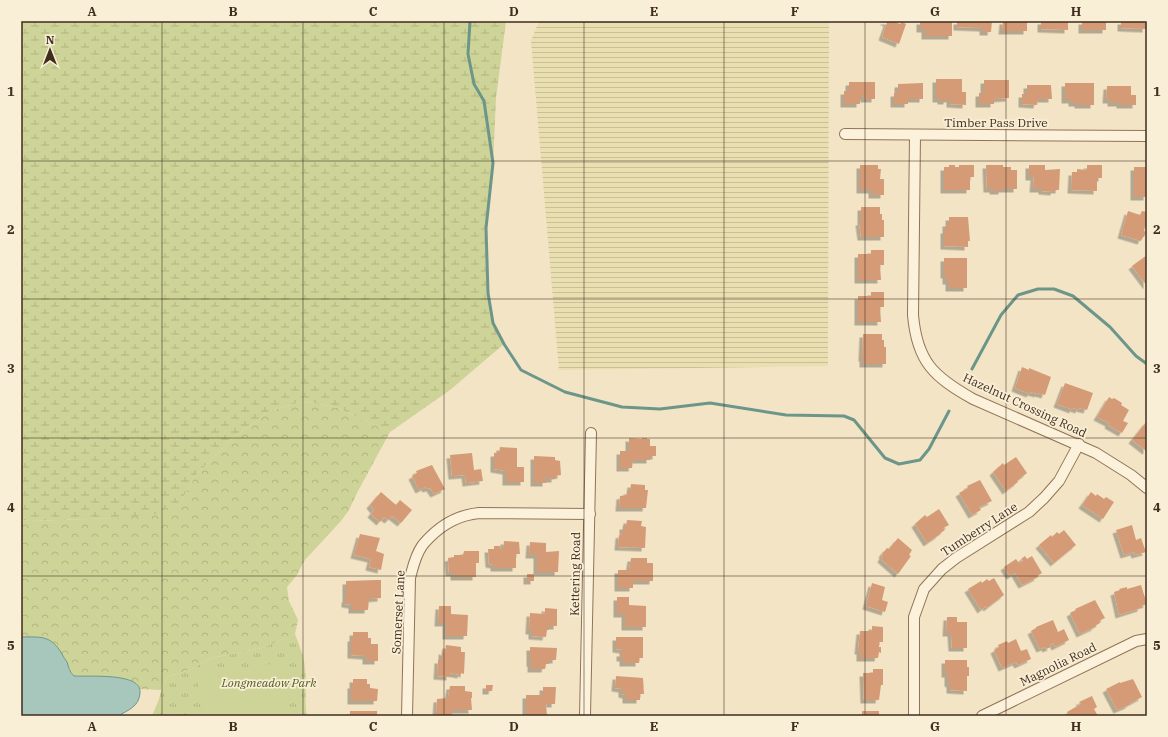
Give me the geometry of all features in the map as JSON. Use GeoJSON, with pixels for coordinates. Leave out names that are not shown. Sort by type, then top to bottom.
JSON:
{"type":"FeatureCollection","features":[{"type":"Feature","properties":{"kind":"street","name":"Timber Pass Drive"},"geometry":{"type":"LineString","coordinates":[[845,134],[1147,136]]}},
{"type":"Feature","properties":{"kind":"street","name":"Hazelnut Crossing Road"},"geometry":{"type":"LineString","coordinates":[[915,135],[913,315],[918,344],[927,364],[955,388],[973,399],[1079,444],[1115,464],[1147,488]]}},
{"type":"Feature","properties":{"kind":"street","name":"Kettering Road"},"geometry":{"type":"LineString","coordinates":[[585,716],[591,433]]}},
{"type":"Feature","properties":{"kind":"street","name":"Tumberry Lane"},"geometry":{"type":"LineString","coordinates":[[914,716],[914,617],[924,589],[942,569],[956,558],[1029,512],[1044,498],[1059,481],[1079,444]]}},
{"type":"Feature","properties":{"kind":"street","name":"Somerset Lane"},"geometry":{"type":"LineString","coordinates":[[407,716],[410,578],[415,559],[422,545],[440,527],[457,517],[469,514],[590,514]]}},
{"type":"Feature","properties":{"kind":"street","name":"Magnolia Road"},"geometry":{"type":"LineString","coordinates":[[982,716],[1136,641],[1147,640]]}},
{"type":"Feature","properties":{"kind":"shaded area"},"geometry":{"type":"Polygon","coordinates":[[[539,21],[829,21],[828,366],[559,370],[531,41],[539,21]]]}},
{"type":"Feature","properties":{"kind":"green space"},"geometry":{"type":"Polygon","coordinates":[[[21,21],[506,21],[496,98],[493,163],[486,228],[488,293],[493,323],[504,344],[450,390],[390,432],[338,408],[304,401],[270,411],[234,437],[196,475],[181,501],[157,514],[117,518],[31,521],[21,520],[21,21]]]}},
{"type":"Feature","properties":{"kind":"green space"},"geometry":{"type":"Polygon","coordinates":[[[304,401],[338,408],[390,432],[349,510],[341,521],[304,561],[297,575],[287,587],[289,601],[298,620],[295,634],[262,648],[211,658],[192,669],[169,676],[163,684],[161,690],[140,689],[135,682],[122,678],[74,676],[65,659],[45,638],[21,637],[21,520],[31,521],[117,518],[181,501],[196,475],[234,437],[270,411],[304,401]]]}},
{"type":"Feature","properties":{"kind":"green space","name":"Longmeadow Park"},"geometry":{"type":"Polygon","coordinates":[[[295,634],[304,664],[307,716],[152,716],[163,684],[169,676],[192,669],[211,658],[262,648],[295,634]]]}},
{"type":"Feature","properties":{"kind":"green space"},"geometry":{"type":"Polygon","coordinates":[[[286,662],[290,716],[205,716],[199,695],[197,674],[286,662]]]}},
{"type":"Feature","properties":{"kind":"water"},"geometry":{"type":"Polygon","coordinates":[[[21,637],[40,637],[54,643],[67,661],[70,671],[74,676],[113,677],[133,682],[139,686],[140,693],[138,702],[132,708],[118,716],[21,716],[21,637]]]}},
{"type":"Feature","properties":{"kind":"building"},"geometry":{"type":"Polygon","coordinates":[[[883,21],[895,21],[900,24],[902,22],[906,24],[899,44],[882,37],[887,23],[883,21]]]}},
{"type":"Feature","properties":{"kind":"building"},"geometry":{"type":"Polygon","coordinates":[[[920,21],[952,21],[952,36],[925,36],[925,29],[920,29],[920,21]]]}},
{"type":"Feature","properties":{"kind":"building"},"geometry":{"type":"Polygon","coordinates":[[[957,21],[992,21],[991,32],[983,32],[983,28],[957,27],[957,21]]]}},
{"type":"Feature","properties":{"kind":"building"},"geometry":{"type":"Polygon","coordinates":[[[1003,21],[1027,21],[1027,31],[1002,31],[1003,21]]]}},
{"type":"Feature","properties":{"kind":"building"},"geometry":{"type":"Polygon","coordinates":[[[1041,21],[1068,21],[1068,30],[1041,29],[1041,21]]]}},
{"type":"Feature","properties":{"kind":"building"},"geometry":{"type":"Polygon","coordinates":[[[1082,21],[1106,21],[1106,30],[1082,30],[1082,21]]]}},
{"type":"Feature","properties":{"kind":"building"},"geometry":{"type":"Polygon","coordinates":[[[1121,21],[1146,21],[1146,29],[1121,28],[1121,21]]]}},
{"type":"Feature","properties":{"kind":"building"},"geometry":{"type":"Polygon","coordinates":[[[936,79],[962,79],[962,92],[966,92],[966,105],[950,104],[950,99],[947,99],[947,101],[941,101],[941,99],[936,99],[936,79]]]}},
{"type":"Feature","properties":{"kind":"building"},"geometry":{"type":"Polygon","coordinates":[[[984,80],[1009,80],[1009,98],[994,99],[994,104],[979,104],[979,93],[984,93],[984,80]]]}},
{"type":"Feature","properties":{"kind":"building"},"geometry":{"type":"Polygon","coordinates":[[[849,82],[875,82],[875,99],[864,99],[864,97],[860,97],[860,104],[844,104],[844,91],[849,91],[849,82]]]}},
{"type":"Feature","properties":{"kind":"building"},"geometry":{"type":"Polygon","coordinates":[[[923,83],[923,99],[908,99],[908,104],[894,104],[894,93],[898,93],[898,84],[923,83]]]}},
{"type":"Feature","properties":{"kind":"building"},"geometry":{"type":"Polygon","coordinates":[[[1065,83],[1094,83],[1094,105],[1078,105],[1078,103],[1072,103],[1072,100],[1065,100],[1065,83]]]}},
{"type":"Feature","properties":{"kind":"building"},"geometry":{"type":"Polygon","coordinates":[[[1027,85],[1051,85],[1052,99],[1038,99],[1037,105],[1022,104],[1022,94],[1027,94],[1027,85]]]}},
{"type":"Feature","properties":{"kind":"building"},"geometry":{"type":"Polygon","coordinates":[[[1107,86],[1131,86],[1131,95],[1136,95],[1136,105],[1120,105],[1120,103],[1111,103],[1111,100],[1106,100],[1107,86]]]}},
{"type":"Feature","properties":{"kind":"building"},"geometry":{"type":"Polygon","coordinates":[[[860,165],[878,165],[878,169],[881,169],[880,179],[884,179],[884,195],[872,195],[872,190],[860,190],[860,165]]]}},
{"type":"Feature","properties":{"kind":"building"},"geometry":{"type":"Polygon","coordinates":[[[949,165],[959,167],[959,165],[974,165],[974,177],[970,177],[970,190],[944,190],[944,167],[949,167],[949,165]]]}},
{"type":"Feature","properties":{"kind":"building"},"geometry":{"type":"Polygon","coordinates":[[[986,165],[1003,165],[1003,167],[1011,167],[1011,170],[1017,170],[1017,189],[1002,189],[1002,191],[993,191],[993,189],[987,189],[986,165]]]}},
{"type":"Feature","properties":{"kind":"building"},"geometry":{"type":"Polygon","coordinates":[[[1029,165],[1045,165],[1045,170],[1060,169],[1059,190],[1054,190],[1054,192],[1042,191],[1042,189],[1033,189],[1034,177],[1029,177],[1029,165]]]}},
{"type":"Feature","properties":{"kind":"building"},"geometry":{"type":"Polygon","coordinates":[[[1087,165],[1102,165],[1102,178],[1097,178],[1097,191],[1071,190],[1072,172],[1077,172],[1077,169],[1087,170],[1087,165]]]}},
{"type":"Feature","properties":{"kind":"building"},"geometry":{"type":"Polygon","coordinates":[[[1134,167],[1147,167],[1147,197],[1134,197],[1134,167]]]}},
{"type":"Feature","properties":{"kind":"building"},"geometry":{"type":"Polygon","coordinates":[[[861,207],[880,207],[880,214],[882,214],[882,220],[884,220],[884,237],[861,237],[859,222],[861,222],[861,207]]]}},
{"type":"Feature","properties":{"kind":"building"},"geometry":{"type":"Polygon","coordinates":[[[1128,211],[1140,215],[1142,211],[1147,212],[1147,228],[1145,227],[1144,231],[1146,232],[1141,241],[1121,235],[1128,211]]]}},
{"type":"Feature","properties":{"kind":"building"},"geometry":{"type":"Polygon","coordinates":[[[949,217],[968,217],[970,241],[968,241],[968,247],[944,246],[944,230],[946,230],[946,223],[949,223],[949,217]]]}},
{"type":"Feature","properties":{"kind":"building"},"geometry":{"type":"Polygon","coordinates":[[[871,250],[884,250],[884,265],[880,265],[881,280],[858,280],[858,254],[871,254],[871,250]]]}},
{"type":"Feature","properties":{"kind":"building"},"geometry":{"type":"Polygon","coordinates":[[[1147,255],[1147,286],[1132,266],[1147,255]]]}},
{"type":"Feature","properties":{"kind":"building"},"geometry":{"type":"Polygon","coordinates":[[[944,258],[967,258],[967,288],[949,288],[949,281],[946,281],[946,275],[944,275],[944,258]]]}},
{"type":"Feature","properties":{"kind":"building"},"geometry":{"type":"Polygon","coordinates":[[[871,292],[884,292],[884,307],[880,307],[881,322],[858,322],[858,296],[871,296],[871,292]]]}},
{"type":"Feature","properties":{"kind":"building"},"geometry":{"type":"Polygon","coordinates":[[[863,334],[882,334],[884,347],[886,347],[886,364],[863,364],[863,334]]]}},
{"type":"Feature","properties":{"kind":"building"},"geometry":{"type":"Polygon","coordinates":[[[1022,367],[1029,370],[1029,368],[1051,377],[1045,395],[1031,392],[1030,394],[1015,388],[1022,367]]]}},
{"type":"Feature","properties":{"kind":"building"},"geometry":{"type":"Polygon","coordinates":[[[1065,383],[1093,393],[1087,410],[1073,408],[1073,410],[1057,404],[1065,383]]]}},
{"type":"Feature","properties":{"kind":"building"},"geometry":{"type":"Polygon","coordinates":[[[1109,397],[1122,403],[1121,405],[1129,410],[1123,421],[1128,423],[1122,433],[1108,425],[1109,423],[1097,417],[1109,397]]]}},
{"type":"Feature","properties":{"kind":"building"},"geometry":{"type":"Polygon","coordinates":[[[1147,421],[1147,450],[1146,451],[1132,440],[1147,421]]]}},
{"type":"Feature","properties":{"kind":"building"},"geometry":{"type":"Polygon","coordinates":[[[629,438],[650,439],[650,446],[656,446],[656,456],[650,456],[650,460],[633,460],[632,468],[620,468],[620,451],[629,451],[629,438]]]}},
{"type":"Feature","properties":{"kind":"building"},"geometry":{"type":"Polygon","coordinates":[[[500,447],[517,448],[517,467],[524,467],[524,482],[506,482],[506,471],[494,469],[494,453],[499,453],[500,447]]]}},
{"type":"Feature","properties":{"kind":"building"},"geometry":{"type":"Polygon","coordinates":[[[472,453],[474,470],[481,469],[483,481],[466,483],[465,475],[452,476],[450,455],[472,453]]]}},
{"type":"Feature","properties":{"kind":"building"},"geometry":{"type":"Polygon","coordinates":[[[534,456],[555,457],[555,460],[560,461],[561,475],[555,476],[555,479],[549,479],[549,476],[546,476],[546,483],[534,483],[534,456]]]}},
{"type":"Feature","properties":{"kind":"building"},"geometry":{"type":"Polygon","coordinates":[[[1016,457],[1027,473],[1006,491],[993,472],[1003,463],[1004,465],[1016,457]]]}},
{"type":"Feature","properties":{"kind":"building"},"geometry":{"type":"Polygon","coordinates":[[[432,465],[445,489],[434,494],[430,488],[426,489],[425,487],[419,490],[412,476],[417,473],[416,471],[432,465]]]}},
{"type":"Feature","properties":{"kind":"building"},"geometry":{"type":"Polygon","coordinates":[[[980,480],[992,501],[979,507],[981,510],[972,515],[959,493],[968,488],[967,486],[980,480]]]}},
{"type":"Feature","properties":{"kind":"building"},"geometry":{"type":"Polygon","coordinates":[[[631,484],[645,485],[645,490],[648,490],[646,508],[619,508],[620,496],[627,495],[627,491],[630,491],[631,484]]]}},
{"type":"Feature","properties":{"kind":"building"},"geometry":{"type":"Polygon","coordinates":[[[381,492],[396,505],[400,500],[412,510],[401,523],[392,516],[388,520],[384,517],[380,522],[371,514],[374,510],[370,505],[381,492]]]}},
{"type":"Feature","properties":{"kind":"building"},"geometry":{"type":"Polygon","coordinates":[[[1091,492],[1096,496],[1097,494],[1104,499],[1106,497],[1114,502],[1103,519],[1082,505],[1091,492]]]}},
{"type":"Feature","properties":{"kind":"building"},"geometry":{"type":"Polygon","coordinates":[[[939,509],[949,525],[943,528],[945,530],[927,543],[915,524],[925,515],[927,517],[939,509]]]}},
{"type":"Feature","properties":{"kind":"building"},"geometry":{"type":"Polygon","coordinates":[[[627,520],[642,521],[641,526],[646,527],[645,548],[618,547],[619,535],[623,534],[623,526],[626,526],[627,520]]]}},
{"type":"Feature","properties":{"kind":"building"},"geometry":{"type":"Polygon","coordinates":[[[1132,525],[1136,540],[1141,538],[1146,552],[1135,555],[1134,552],[1124,555],[1116,530],[1132,525]]]}},
{"type":"Feature","properties":{"kind":"building"},"geometry":{"type":"Polygon","coordinates":[[[1064,530],[1076,545],[1054,563],[1039,545],[1051,535],[1052,537],[1057,532],[1059,534],[1064,530]]]}},
{"type":"Feature","properties":{"kind":"building"},"geometry":{"type":"Polygon","coordinates":[[[360,534],[380,538],[376,551],[384,554],[381,570],[369,567],[371,559],[354,555],[360,534]]]}},
{"type":"Feature","properties":{"kind":"building"},"geometry":{"type":"Polygon","coordinates":[[[898,538],[912,550],[909,555],[911,556],[898,574],[881,559],[882,554],[887,548],[889,549],[898,538]]]}},
{"type":"Feature","properties":{"kind":"building"},"geometry":{"type":"Polygon","coordinates":[[[504,541],[519,542],[520,554],[516,554],[516,568],[494,568],[494,565],[489,564],[488,549],[494,549],[494,546],[500,546],[500,549],[503,549],[504,541]]]}},
{"type":"Feature","properties":{"kind":"building"},"geometry":{"type":"Polygon","coordinates":[[[530,542],[546,543],[546,552],[559,551],[558,572],[537,572],[537,555],[529,555],[530,542]]]}},
{"type":"Feature","properties":{"kind":"building"},"geometry":{"type":"Polygon","coordinates":[[[464,551],[479,551],[479,563],[476,563],[476,577],[454,577],[454,573],[449,573],[448,558],[454,557],[454,555],[463,555],[464,551]]]}},
{"type":"Feature","properties":{"kind":"building"},"geometry":{"type":"Polygon","coordinates":[[[1025,556],[1027,559],[1032,556],[1042,573],[1037,576],[1038,577],[1022,585],[1015,573],[1010,576],[1004,567],[1016,559],[1019,563],[1023,561],[1021,559],[1025,556]]]}},
{"type":"Feature","properties":{"kind":"building"},"geometry":{"type":"Polygon","coordinates":[[[631,558],[647,558],[647,563],[653,563],[653,581],[633,581],[633,588],[618,588],[618,570],[629,570],[631,558]]]}},
{"type":"Feature","properties":{"kind":"building"},"geometry":{"type":"Polygon","coordinates":[[[527,574],[534,574],[534,581],[527,581],[527,574]]]}},
{"type":"Feature","properties":{"kind":"building"},"geometry":{"type":"Polygon","coordinates":[[[994,578],[1004,595],[987,608],[986,606],[981,610],[968,589],[981,581],[982,583],[987,579],[989,581],[994,578]]]}},
{"type":"Feature","properties":{"kind":"building"},"geometry":{"type":"Polygon","coordinates":[[[381,580],[381,598],[369,599],[368,610],[352,610],[352,605],[345,604],[346,581],[381,580]]]}},
{"type":"Feature","properties":{"kind":"building"},"geometry":{"type":"Polygon","coordinates":[[[872,583],[885,587],[882,600],[888,602],[885,612],[866,606],[872,583]]]}},
{"type":"Feature","properties":{"kind":"building"},"geometry":{"type":"Polygon","coordinates":[[[1141,585],[1147,604],[1141,606],[1141,608],[1119,615],[1114,592],[1120,590],[1119,589],[1127,587],[1127,589],[1141,585]]]}},
{"type":"Feature","properties":{"kind":"building"},"geometry":{"type":"Polygon","coordinates":[[[617,597],[629,597],[629,605],[646,606],[646,627],[625,627],[625,614],[617,614],[617,597]]]}},
{"type":"Feature","properties":{"kind":"building"},"geometry":{"type":"Polygon","coordinates":[[[1095,600],[1105,618],[1099,621],[1100,623],[1095,627],[1080,634],[1070,613],[1076,610],[1075,609],[1095,600]]]}},
{"type":"Feature","properties":{"kind":"building"},"geometry":{"type":"Polygon","coordinates":[[[439,606],[451,606],[451,614],[468,615],[467,636],[446,636],[446,623],[438,623],[439,606]]]}},
{"type":"Feature","properties":{"kind":"building"},"geometry":{"type":"Polygon","coordinates":[[[545,608],[557,609],[557,626],[549,626],[546,637],[532,636],[532,631],[529,631],[530,613],[545,614],[545,608]]]}},
{"type":"Feature","properties":{"kind":"building"},"geometry":{"type":"Polygon","coordinates":[[[947,617],[957,617],[957,622],[967,622],[967,648],[952,648],[951,633],[946,633],[947,617]]]}},
{"type":"Feature","properties":{"kind":"building"},"geometry":{"type":"Polygon","coordinates":[[[1053,620],[1058,632],[1064,629],[1069,640],[1055,647],[1053,643],[1050,645],[1051,647],[1040,649],[1031,631],[1036,627],[1053,620]]]}},
{"type":"Feature","properties":{"kind":"building"},"geometry":{"type":"Polygon","coordinates":[[[872,626],[883,627],[883,642],[879,642],[881,653],[879,652],[878,658],[860,658],[860,651],[858,651],[860,631],[872,631],[872,626]]]}},
{"type":"Feature","properties":{"kind":"building"},"geometry":{"type":"Polygon","coordinates":[[[353,632],[368,632],[368,638],[371,638],[371,644],[378,644],[378,661],[366,661],[366,656],[351,655],[351,638],[353,638],[353,632]]]}},
{"type":"Feature","properties":{"kind":"building"},"geometry":{"type":"Polygon","coordinates":[[[616,637],[643,637],[643,658],[639,658],[639,663],[623,663],[623,658],[620,658],[620,653],[623,653],[623,650],[616,649],[616,637]]]}},
{"type":"Feature","properties":{"kind":"building"},"geometry":{"type":"Polygon","coordinates":[[[1016,639],[1021,651],[1027,649],[1031,659],[1018,665],[1016,662],[1002,668],[994,650],[999,647],[998,645],[1007,641],[1008,643],[1016,639]]]}},
{"type":"Feature","properties":{"kind":"building"},"geometry":{"type":"Polygon","coordinates":[[[446,645],[461,647],[461,652],[465,652],[464,674],[461,673],[461,675],[450,673],[450,677],[437,676],[438,660],[442,660],[442,651],[445,652],[446,645]]]}},
{"type":"Feature","properties":{"kind":"building"},"geometry":{"type":"Polygon","coordinates":[[[530,647],[557,648],[556,660],[549,660],[549,664],[546,664],[545,669],[531,669],[530,647]]]}},
{"type":"Feature","properties":{"kind":"building"},"geometry":{"type":"Polygon","coordinates":[[[945,660],[967,660],[969,676],[967,676],[967,691],[950,690],[948,674],[945,674],[945,660]]]}},
{"type":"Feature","properties":{"kind":"building"},"geometry":{"type":"Polygon","coordinates":[[[873,669],[883,669],[883,685],[881,685],[879,700],[864,700],[863,673],[873,673],[873,669]]]}},
{"type":"Feature","properties":{"kind":"building"},"geometry":{"type":"Polygon","coordinates":[[[616,676],[643,678],[644,694],[640,694],[640,700],[626,700],[626,695],[622,694],[622,689],[615,688],[616,676]]]}},
{"type":"Feature","properties":{"kind":"building"},"geometry":{"type":"Polygon","coordinates":[[[353,679],[367,679],[367,684],[370,684],[370,688],[378,689],[377,701],[351,701],[351,685],[353,685],[353,679]]]}},
{"type":"Feature","properties":{"kind":"building"},"geometry":{"type":"Polygon","coordinates":[[[1133,679],[1142,697],[1117,710],[1106,689],[1120,682],[1133,679]]]}},
{"type":"Feature","properties":{"kind":"building"},"geometry":{"type":"Polygon","coordinates":[[[486,685],[493,685],[492,691],[486,691],[486,685]]]}},
{"type":"Feature","properties":{"kind":"building"},"geometry":{"type":"Polygon","coordinates":[[[450,686],[465,686],[465,691],[472,692],[472,710],[452,710],[452,716],[436,716],[437,699],[448,698],[450,686]]]}},
{"type":"Feature","properties":{"kind":"building"},"geometry":{"type":"Polygon","coordinates":[[[543,687],[556,687],[555,704],[546,704],[547,716],[526,716],[526,695],[543,695],[543,687]]]}},
{"type":"Feature","properties":{"kind":"building"},"geometry":{"type":"Polygon","coordinates":[[[1092,696],[1097,707],[1094,709],[1098,716],[1069,716],[1067,712],[1081,704],[1079,702],[1092,696]]]}},
{"type":"Feature","properties":{"kind":"building"},"geometry":{"type":"Polygon","coordinates":[[[350,711],[377,711],[377,716],[350,716],[350,711]]]}},
{"type":"Feature","properties":{"kind":"building"},"geometry":{"type":"Polygon","coordinates":[[[862,711],[879,711],[879,716],[862,716],[862,711]]]}},
{"type":"Feature","properties":{"kind":"waterway"},"geometry":{"type":"LineString","coordinates":[[470,21],[468,54],[474,84],[484,101],[493,163],[486,228],[488,293],[493,323],[504,344],[521,370],[565,392],[622,407],[660,409],[710,403],[786,415],[844,416],[854,420],[885,458],[899,464],[920,460],[929,449],[949,411]]}},
{"type":"Feature","properties":{"kind":"waterway"},"geometry":{"type":"LineString","coordinates":[[972,369],[1001,315],[1018,295],[1038,289],[1054,289],[1073,296],[1110,327],[1136,356],[1147,364]]}}]}
